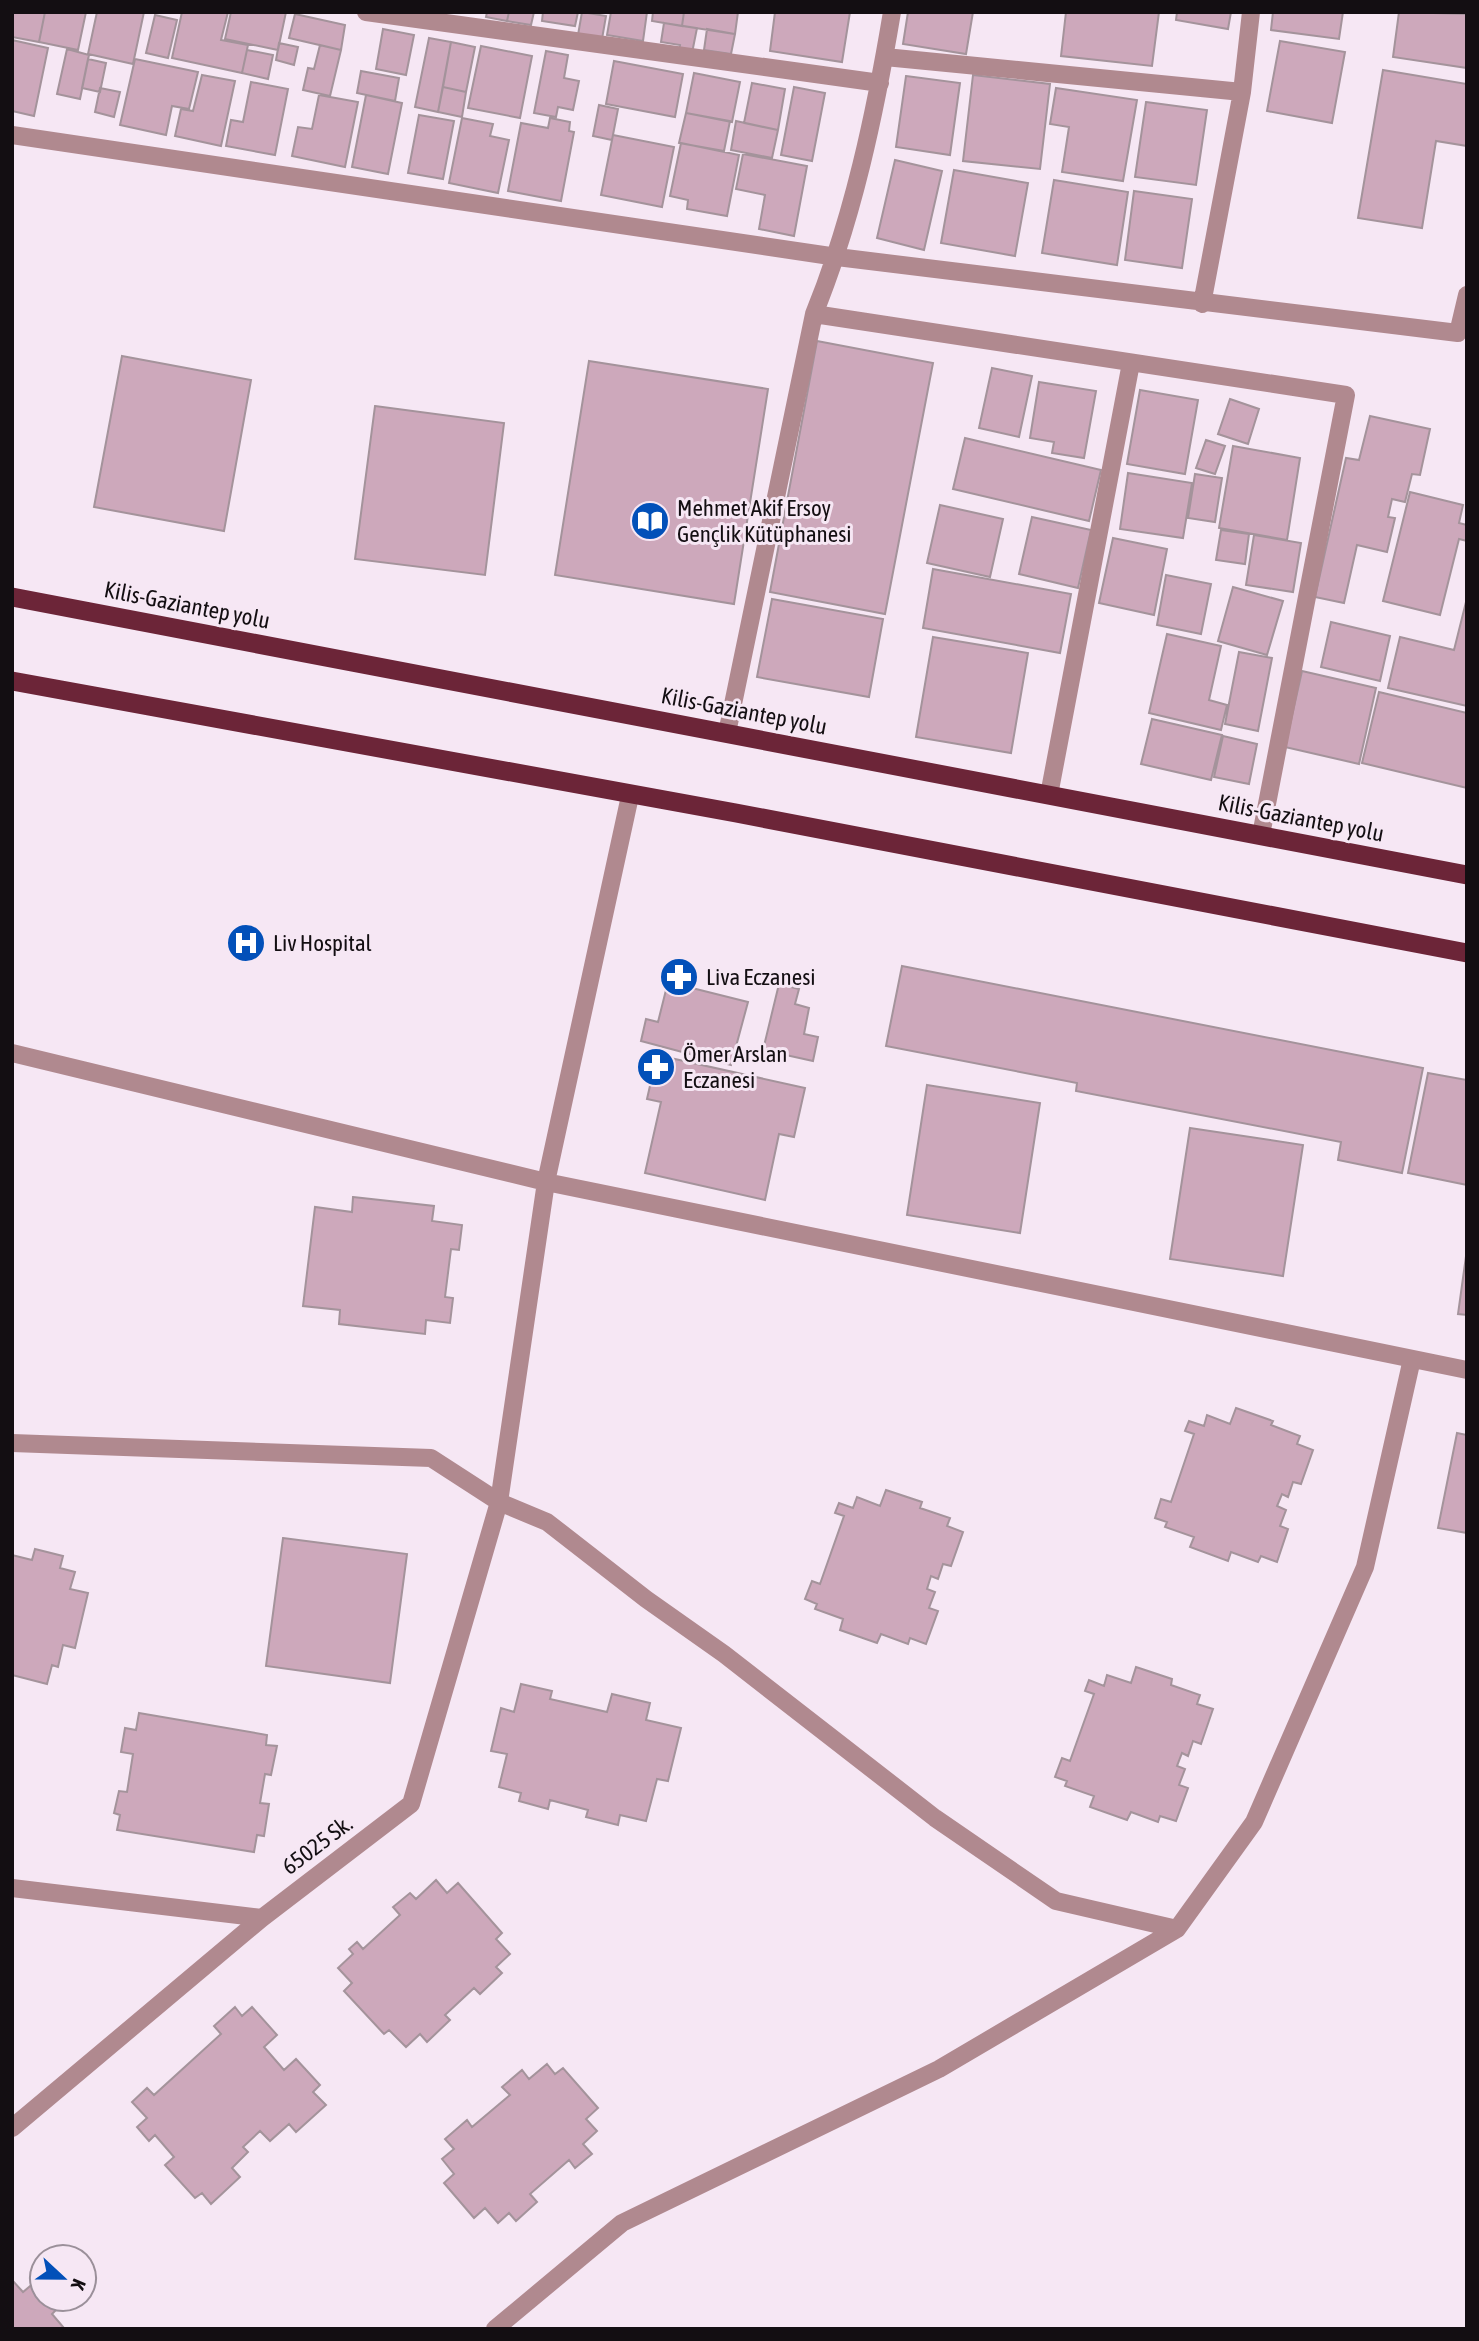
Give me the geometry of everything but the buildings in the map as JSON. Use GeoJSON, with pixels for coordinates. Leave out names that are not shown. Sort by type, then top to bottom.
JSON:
{"type":"FeatureCollection","features":[{"type":"Feature","properties":{"kind":"highway","name":"Kilis-Gaziantep yolu"},"geometry":{"type":"LineString","coordinates":[[12,597],[1467,875]]}},
{"type":"Feature","properties":{"kind":"highway"},"geometry":{"type":"LineString","coordinates":[[12,681],[749,816],[1467,953]]}},
{"type":"Feature","properties":{"kind":"street"},"geometry":{"type":"LineString","coordinates":[[366,12],[880,83]]}},
{"type":"Feature","properties":{"kind":"street"},"geometry":{"type":"LineString","coordinates":[[727,733],[814,314],[837,257],[880,83],[892,12]]}},
{"type":"Feature","properties":{"kind":"street"},"geometry":{"type":"LineString","coordinates":[[1202,304],[1242,92],[1251,12]]}},
{"type":"Feature","properties":{"kind":"street"},"geometry":{"type":"LineString","coordinates":[[885,57],[1242,92]]}},
{"type":"Feature","properties":{"kind":"street"},"geometry":{"type":"LineString","coordinates":[[12,135],[837,257],[1463,334],[1467,295]]}},
{"type":"Feature","properties":{"kind":"street"},"geometry":{"type":"LineString","coordinates":[[814,314],[1346,395],[1261,835]]}},
{"type":"Feature","properties":{"kind":"street"},"geometry":{"type":"LineString","coordinates":[[1049,795],[1130,362]]}},
{"type":"Feature","properties":{"kind":"street","name":"65025 Sk."},"geometry":{"type":"LineString","coordinates":[[12,2128],[262,1918],[411,1804],[499,1502],[546,1182],[630,796]]}},
{"type":"Feature","properties":{"kind":"street"},"geometry":{"type":"LineString","coordinates":[[12,1053],[546,1182],[1467,1370]]}},
{"type":"Feature","properties":{"kind":"street"},"geometry":{"type":"LineString","coordinates":[[495,2329],[622,2223],[939,2069],[1177,1928],[1254,1822],[1365,1567],[1412,1359]]}},
{"type":"Feature","properties":{"kind":"street"},"geometry":{"type":"LineString","coordinates":[[12,1443],[431,1458],[499,1502],[547,1522],[646,1599],[724,1654],[935,1818],[1056,1901],[1177,1928]]}},
{"type":"Feature","properties":{"kind":"street"},"geometry":{"type":"LineString","coordinates":[[12,1888],[262,1918]]}},
{"type":"Feature","properties":{"kind":"place","name":"Mehmet Akif Ersoy Gençlik Kütüphanesi"},"geometry":{"type":"Point","coordinates":[650,521]}},
{"type":"Feature","properties":{"kind":"place","name":"Liv Hospital"},"geometry":{"type":"Point","coordinates":[246,943]}},
{"type":"Feature","properties":{"kind":"place","name":"Liva Eczanesi"},"geometry":{"type":"Point","coordinates":[679,977]}},
{"type":"Feature","properties":{"kind":"place","name":"Ömer Arslan Eczanesi"},"geometry":{"type":"Point","coordinates":[656,1067]}}]}
